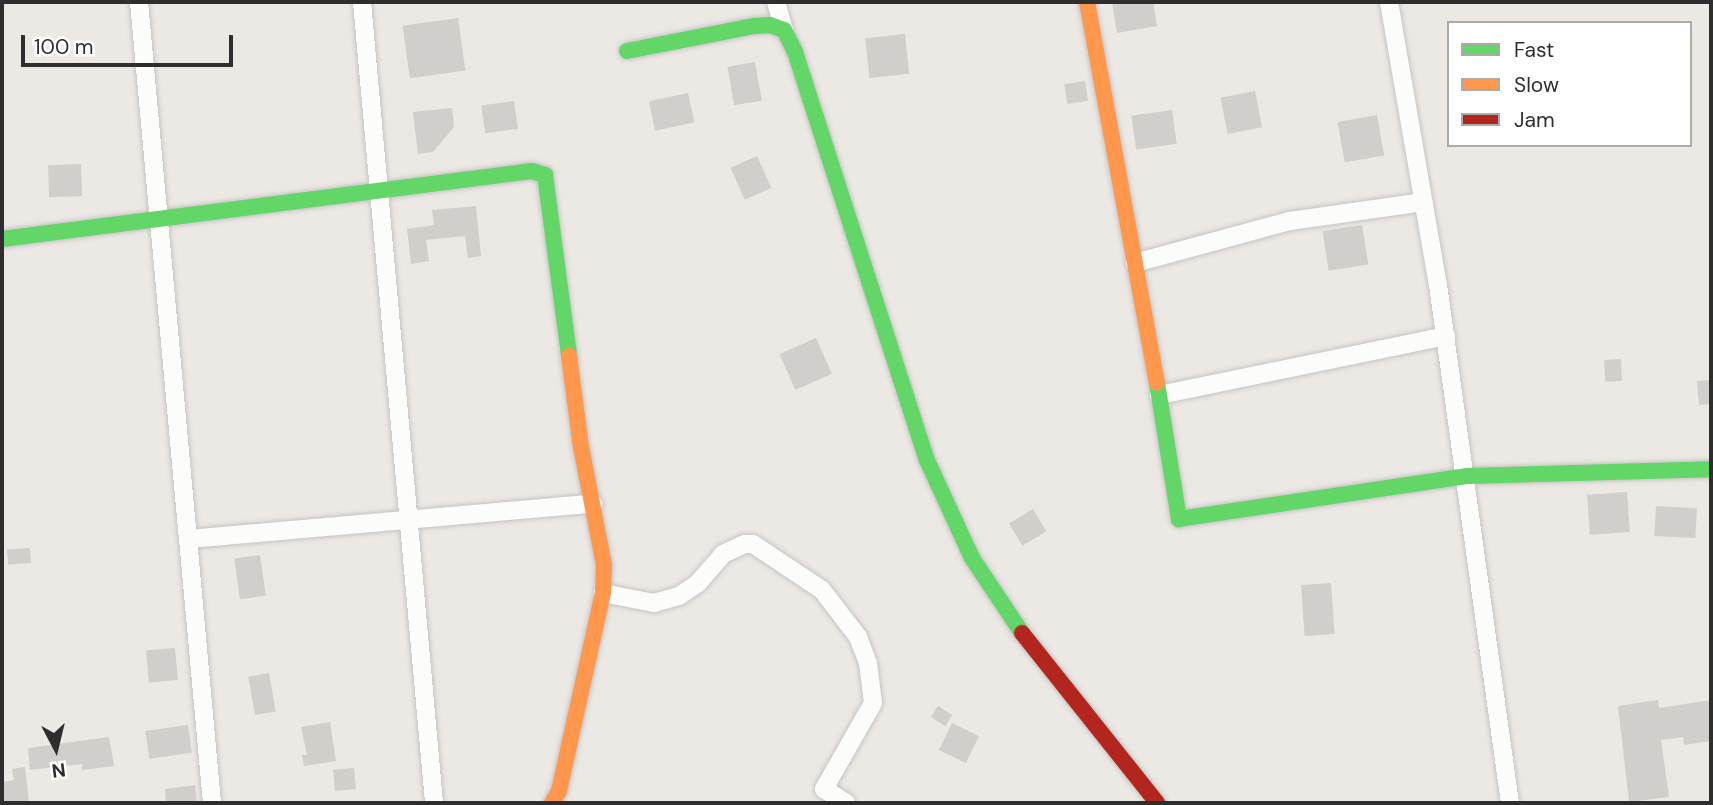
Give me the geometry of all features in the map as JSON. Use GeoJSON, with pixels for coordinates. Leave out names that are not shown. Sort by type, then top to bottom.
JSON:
{"type":"FeatureCollection","features":[{"type":"Feature","properties":{"kind":"street"},"geometry":{"type":"LineString","coordinates":[[139,2],[212,803]]}},
{"type":"Feature","properties":{"kind":"street"},"geometry":{"type":"LineString","coordinates":[[362,2],[434,803]]}},
{"type":"Feature","properties":{"kind":"street"},"geometry":{"type":"LineString","coordinates":[[776,2],[784,30],[795,52],[926,458],[972,558],[1016,626],[1157,803]]}},
{"type":"Feature","properties":{"kind":"street"},"geometry":{"type":"LineString","coordinates":[[1087,2],[1179,519],[1466,476],[1711,468]]}},
{"type":"Feature","properties":{"kind":"street"},"geometry":{"type":"LineString","coordinates":[[1390,2],[1446,336],[1510,803]]}},
{"type":"Feature","properties":{"kind":"street"},"geometry":{"type":"LineString","coordinates":[[627,51],[755,26],[770,25],[784,30]]}},
{"type":"Feature","properties":{"kind":"street"},"geometry":{"type":"LineString","coordinates":[[2,239],[532,171],[545,175],[560,307],[581,447],[604,565],[603,593],[559,791],[552,803]]}},
{"type":"Feature","properties":{"kind":"street"},"geometry":{"type":"LineString","coordinates":[[1135,263],[1290,221],[1424,202]]}},
{"type":"Feature","properties":{"kind":"street"},"geometry":{"type":"LineString","coordinates":[[1159,395],[1446,336]]}},
{"type":"Feature","properties":{"kind":"street"},"geometry":{"type":"LineString","coordinates":[[189,539],[593,504]]}},
{"type":"Feature","properties":{"kind":"street"},"geometry":{"type":"LineString","coordinates":[[603,593],[654,603],[678,596],[698,583],[723,554],[744,544],[753,544],[821,590],[858,637],[868,663],[873,703],[824,789],[846,803]]}},
{"type":"Feature","properties":{"kind":"building"},"geometry":{"type":"Polygon","coordinates":[[[1112,2],[1153,2],[1157,26],[1117,33],[1112,2]]]}},
{"type":"Feature","properties":{"kind":"building"},"geometry":{"type":"Polygon","coordinates":[[[458,18],[465,70],[410,78],[403,26],[458,18]]]}},
{"type":"Feature","properties":{"kind":"building"},"geometry":{"type":"Polygon","coordinates":[[[905,34],[909,74],[869,78],[865,38],[905,34]]]}},
{"type":"Feature","properties":{"kind":"building"},"geometry":{"type":"Polygon","coordinates":[[[755,62],[762,100],[734,105],[727,67],[755,62]]]}},
{"type":"Feature","properties":{"kind":"building"},"geometry":{"type":"Polygon","coordinates":[[[1085,81],[1088,101],[1067,104],[1064,84],[1085,81]]]}},
{"type":"Feature","properties":{"kind":"building"},"geometry":{"type":"Polygon","coordinates":[[[1255,91],[1262,127],[1228,134],[1221,98],[1255,91]]]}},
{"type":"Feature","properties":{"kind":"building"},"geometry":{"type":"Polygon","coordinates":[[[688,93],[694,122],[655,131],[649,101],[688,93]]]}},
{"type":"Feature","properties":{"kind":"building"},"geometry":{"type":"Polygon","coordinates":[[[514,101],[518,129],[485,133],[481,106],[514,101]]]}},
{"type":"Feature","properties":{"kind":"building"},"geometry":{"type":"Polygon","coordinates":[[[452,108],[454,127],[433,152],[418,154],[413,112],[452,108]]]}},
{"type":"Feature","properties":{"kind":"building"},"geometry":{"type":"Polygon","coordinates":[[[1172,110],[1177,144],[1136,149],[1131,116],[1172,110]]]}},
{"type":"Feature","properties":{"kind":"building"},"geometry":{"type":"Polygon","coordinates":[[[1377,115],[1384,155],[1345,162],[1338,122],[1377,115]]]}},
{"type":"Feature","properties":{"kind":"building"},"geometry":{"type":"Polygon","coordinates":[[[757,156],[771,188],[745,200],[731,168],[757,156]]]}},
{"type":"Feature","properties":{"kind":"building"},"geometry":{"type":"Polygon","coordinates":[[[81,164],[82,196],[49,197],[48,165],[81,164]]]}},
{"type":"Feature","properties":{"kind":"building"},"geometry":{"type":"Polygon","coordinates":[[[476,206],[481,256],[468,258],[465,236],[426,240],[429,261],[411,264],[407,229],[434,225],[432,210],[476,206]]]}},
{"type":"Feature","properties":{"kind":"building"},"geometry":{"type":"Polygon","coordinates":[[[1362,225],[1368,265],[1329,271],[1322,231],[1362,225]]]}},
{"type":"Feature","properties":{"kind":"building"},"geometry":{"type":"Polygon","coordinates":[[[816,338],[832,374],[795,390],[779,354],[816,338]]]}},
{"type":"Feature","properties":{"kind":"building"},"geometry":{"type":"Polygon","coordinates":[[[1621,359],[1622,381],[1605,382],[1604,360],[1621,359]]]}},
{"type":"Feature","properties":{"kind":"building"},"geometry":{"type":"Polygon","coordinates":[[[1711,380],[1711,404],[1699,405],[1697,381],[1711,380]]]}},
{"type":"Feature","properties":{"kind":"building"},"geometry":{"type":"Polygon","coordinates":[[[1627,492],[1630,532],[1590,535],[1587,495],[1627,492]]]}},
{"type":"Feature","properties":{"kind":"building"},"geometry":{"type":"Polygon","coordinates":[[[1656,506],[1697,508],[1695,538],[1654,536],[1656,506]]]}},
{"type":"Feature","properties":{"kind":"building"},"geometry":{"type":"Polygon","coordinates":[[[1033,509],[1046,531],[1022,546],[1009,523],[1033,509]]]}},
{"type":"Feature","properties":{"kind":"building"},"geometry":{"type":"Polygon","coordinates":[[[30,548],[31,563],[8,565],[7,550],[30,548]]]}},
{"type":"Feature","properties":{"kind":"building"},"geometry":{"type":"Polygon","coordinates":[[[260,555],[266,596],[240,599],[234,559],[260,555]]]}},
{"type":"Feature","properties":{"kind":"building"},"geometry":{"type":"Polygon","coordinates":[[[1331,583],[1335,634],[1305,636],[1301,585],[1331,583]]]}},
{"type":"Feature","properties":{"kind":"building"},"geometry":{"type":"Polygon","coordinates":[[[175,648],[178,680],[149,682],[146,651],[175,648]]]}},
{"type":"Feature","properties":{"kind":"building"},"geometry":{"type":"Polygon","coordinates":[[[269,673],[276,711],[255,715],[248,677],[269,673]]]}},
{"type":"Feature","properties":{"kind":"building"},"geometry":{"type":"Polygon","coordinates":[[[1658,700],[1659,708],[1711,700],[1711,741],[1684,745],[1683,737],[1661,740],[1669,797],[1629,802],[1618,706],[1658,700]]]}},
{"type":"Feature","properties":{"kind":"building"},"geometry":{"type":"Polygon","coordinates":[[[938,706],[952,715],[945,726],[931,717],[938,706]]]}},
{"type":"Feature","properties":{"kind":"building"},"geometry":{"type":"Polygon","coordinates":[[[330,722],[336,761],[304,766],[302,755],[307,755],[301,727],[330,722]]]}},
{"type":"Feature","properties":{"kind":"building"},"geometry":{"type":"Polygon","coordinates":[[[952,723],[979,736],[966,763],[939,750],[952,723]]]}},
{"type":"Feature","properties":{"kind":"building"},"geometry":{"type":"Polygon","coordinates":[[[188,725],[192,753],[149,759],[145,731],[188,725]]]}},
{"type":"Feature","properties":{"kind":"building"},"geometry":{"type":"Polygon","coordinates":[[[109,737],[114,766],[82,770],[82,764],[30,770],[28,748],[109,737]]]}},
{"type":"Feature","properties":{"kind":"building"},"geometry":{"type":"Polygon","coordinates":[[[25,767],[29,802],[2,803],[2,782],[14,780],[12,769],[25,767]]]}},
{"type":"Feature","properties":{"kind":"building"},"geometry":{"type":"Polygon","coordinates":[[[354,768],[356,789],[335,791],[333,770],[354,768]]]}},
{"type":"Feature","properties":{"kind":"building"},"geometry":{"type":"Polygon","coordinates":[[[195,785],[197,803],[166,803],[165,789],[195,785]]]}},
{"type":"Feature","properties":{"kind":"traffic: fast"},"geometry":{"type":"LineString","coordinates":[[627,51],[755,26],[770,25],[784,30],[795,52],[926,458],[972,558],[1022,633]]}},
{"type":"Feature","properties":{"kind":"traffic: fast"},"geometry":{"type":"LineString","coordinates":[[2,239],[532,171],[545,175],[569,356]]}},
{"type":"Feature","properties":{"kind":"traffic: fast"},"geometry":{"type":"LineString","coordinates":[[1157,383],[1179,519],[1467,476],[1711,469]]}},
{"type":"Feature","properties":{"kind":"traffic: slow"},"geometry":{"type":"LineString","coordinates":[[1087,2],[1157,383]]}},
{"type":"Feature","properties":{"kind":"traffic: slow"},"geometry":{"type":"LineString","coordinates":[[552,803],[559,791],[603,593],[604,565],[581,447],[569,356]]}},
{"type":"Feature","properties":{"kind":"traffic: jam"},"geometry":{"type":"LineString","coordinates":[[1022,633],[1157,803]]}}]}
